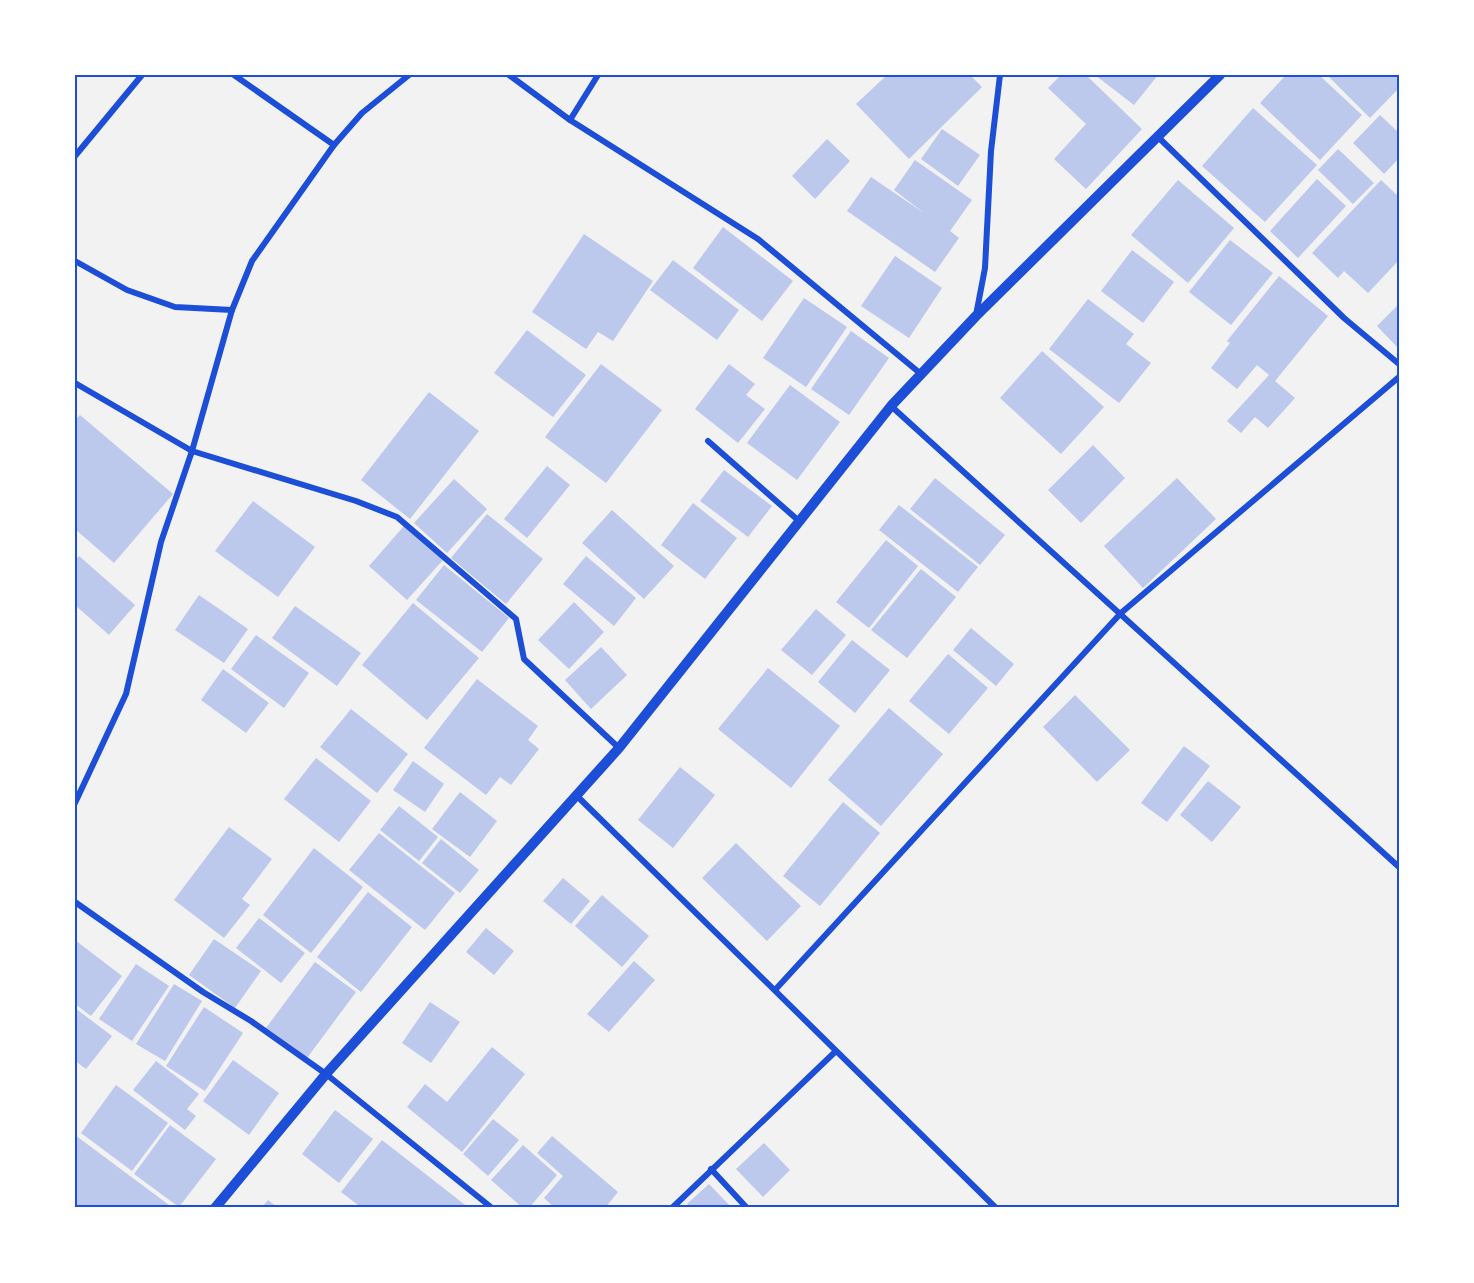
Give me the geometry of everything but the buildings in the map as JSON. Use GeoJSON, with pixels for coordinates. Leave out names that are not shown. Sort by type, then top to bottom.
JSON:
{"type":"FeatureCollection","features":[{"type":"Feature","properties":{"kind":"street"},"geometry":{"type":"LineString","coordinates":[[75,156],[142,75]]}},
{"type":"Feature","properties":{"kind":"street"},"geometry":{"type":"LineString","coordinates":[[234,75],[334,146]]}},
{"type":"Feature","properties":{"kind":"street"},"geometry":{"type":"LineString","coordinates":[[75,803],[126,694],[161,542],[192,451],[232,310],[252,261],[334,146],[362,113],[409,75]]}},
{"type":"Feature","properties":{"kind":"street"},"geometry":{"type":"LineString","coordinates":[[509,75],[570,120],[758,239],[921,374]]}},
{"type":"Feature","properties":{"kind":"street"},"geometry":{"type":"LineString","coordinates":[[570,120],[598,75]]}},
{"type":"Feature","properties":{"kind":"street"},"geometry":{"type":"LineString","coordinates":[[976,316],[985,268],[991,151],[1000,75]]}},
{"type":"Feature","properties":{"kind":"street"},"geometry":{"type":"LineString","coordinates":[[216,1208],[326,1074],[619,748],[891,406],[976,316],[1220,75]]}},
{"type":"Feature","properties":{"kind":"street"},"geometry":{"type":"LineString","coordinates":[[1157,136],[1344,318],[1399,364]]}},
{"type":"Feature","properties":{"kind":"street"},"geometry":{"type":"LineString","coordinates":[[75,261],[127,290],[175,307],[232,310]]}},
{"type":"Feature","properties":{"kind":"street"},"geometry":{"type":"LineString","coordinates":[[775,990],[1121,613],[1399,377]]}},
{"type":"Feature","properties":{"kind":"street"},"geometry":{"type":"LineString","coordinates":[[75,383],[192,451],[356,501],[397,518],[516,619],[524,659],[619,748]]}},
{"type":"Feature","properties":{"kind":"street"},"geometry":{"type":"LineString","coordinates":[[891,406],[1399,867]]}},
{"type":"Feature","properties":{"kind":"street"},"geometry":{"type":"LineString","coordinates":[[708,441],[799,520]]}},
{"type":"Feature","properties":{"kind":"street"},"geometry":{"type":"LineString","coordinates":[[577,796],[996,1208]]}},
{"type":"Feature","properties":{"kind":"street"},"geometry":{"type":"LineString","coordinates":[[75,902],[203,992],[251,1021],[326,1074],[492,1208]]}},
{"type":"Feature","properties":{"kind":"street"},"geometry":{"type":"LineString","coordinates":[[672,1208],[836,1051]]}},
{"type":"Feature","properties":{"kind":"street"},"geometry":{"type":"LineString","coordinates":[[711,1169],[747,1208]]}}]}
